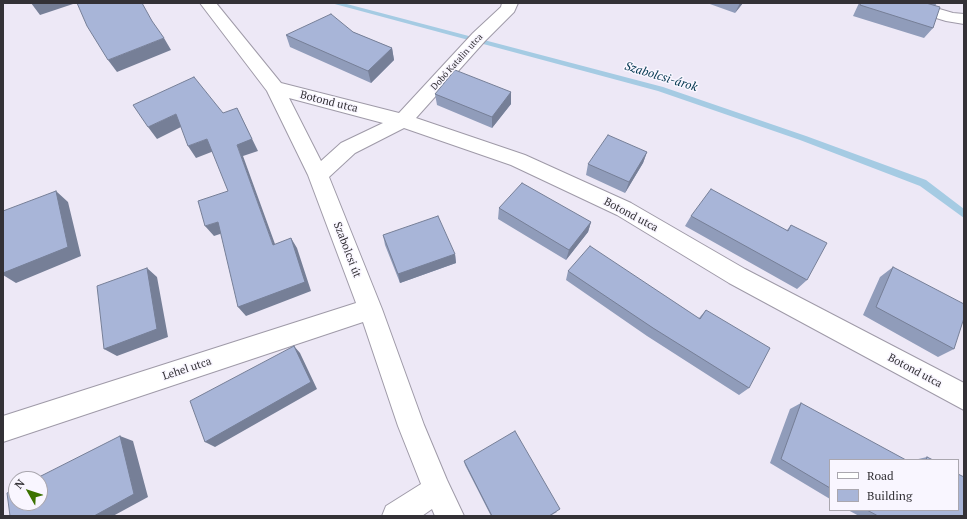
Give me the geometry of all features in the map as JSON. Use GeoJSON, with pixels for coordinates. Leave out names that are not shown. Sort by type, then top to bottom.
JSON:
{"type":"FeatureCollection","features":[{"type":"Feature","properties":{"kind":"street","name":"Szabolcsi út"},"geometry":{"type":"LineString","coordinates":[[208,3],[275,88],[318,175],[370,309],[411,426],[437,490],[450,516]]}},
{"type":"Feature","properties":{"kind":"street","name":"Dobó Katalin utca"},"geometry":{"type":"LineString","coordinates":[[403,121],[475,41],[508,9],[510,3]]}},
{"type":"Feature","properties":{"kind":"street"},"geometry":{"type":"LineString","coordinates":[[902,3],[952,18],[964,19]]}},
{"type":"Feature","properties":{"kind":"street","name":"Botond utca"},"geometry":{"type":"LineString","coordinates":[[275,88],[403,121],[518,160],[624,209],[737,276],[964,397]]}},
{"type":"Feature","properties":{"kind":"street"},"geometry":{"type":"LineString","coordinates":[[318,175],[348,148],[403,121]]}},
{"type":"Feature","properties":{"kind":"street","name":"Lehel utca"},"geometry":{"type":"LineString","coordinates":[[3,429],[370,309]]}},
{"type":"Feature","properties":{"kind":"street"},"geometry":{"type":"LineString","coordinates":[[396,516],[437,490]]}},
{"type":"Feature","properties":{"kind":"building"},"geometry":{"type":"Polygon","coordinates":[[[77,3],[142,3],[164,38],[108,60],[87,26],[77,3]]]}},
{"type":"Feature","properties":{"kind":"building"},"geometry":{"type":"Polygon","coordinates":[[[861,3],[926,3],[940,7],[933,28],[860,5],[861,3]]]}},
{"type":"Feature","properties":{"kind":"building"},"geometry":{"type":"Polygon","coordinates":[[[331,14],[353,32],[392,48],[368,71],[286,35],[331,14]]]}},
{"type":"Feature","properties":{"kind":"building"},"geometry":{"type":"Polygon","coordinates":[[[455,70],[511,92],[492,117],[435,94],[455,70]]]}},
{"type":"Feature","properties":{"kind":"building"},"geometry":{"type":"Polygon","coordinates":[[[194,77],[223,113],[237,108],[252,139],[237,145],[273,245],[291,238],[305,282],[238,307],[218,222],[205,226],[198,201],[228,191],[207,139],[188,146],[176,114],[148,127],[133,105],[194,77]]]}},
{"type":"Feature","properties":{"kind":"building"},"geometry":{"type":"Polygon","coordinates":[[[608,135],[647,152],[629,182],[588,164],[608,135]]]}},
{"type":"Feature","properties":{"kind":"building"},"geometry":{"type":"Polygon","coordinates":[[[522,183],[591,222],[569,250],[499,208],[522,183]]]}},
{"type":"Feature","properties":{"kind":"building"},"geometry":{"type":"Polygon","coordinates":[[[711,189],[788,231],[791,225],[827,243],[807,280],[691,216],[711,189]]]}},
{"type":"Feature","properties":{"kind":"building"},"geometry":{"type":"Polygon","coordinates":[[[56,191],[68,247],[3,273],[3,211],[56,191]]]}},
{"type":"Feature","properties":{"kind":"building"},"geometry":{"type":"Polygon","coordinates":[[[438,216],[455,254],[398,274],[383,235],[438,216]]]}},
{"type":"Feature","properties":{"kind":"building"},"geometry":{"type":"Polygon","coordinates":[[[590,246],[700,319],[706,310],[770,348],[749,388],[653,328],[568,271],[590,246]]]}},
{"type":"Feature","properties":{"kind":"building"},"geometry":{"type":"Polygon","coordinates":[[[893,267],[964,304],[964,318],[954,349],[876,307],[893,267]]]}},
{"type":"Feature","properties":{"kind":"building"},"geometry":{"type":"Polygon","coordinates":[[[147,268],[157,329],[104,349],[97,286],[147,268]]]}},
{"type":"Feature","properties":{"kind":"building"},"geometry":{"type":"Polygon","coordinates":[[[294,346],[311,382],[205,442],[190,401],[294,346]]]}},
{"type":"Feature","properties":{"kind":"building"},"geometry":{"type":"Polygon","coordinates":[[[801,403],[904,459],[829,459],[829,487],[781,459],[801,403]]]}},
{"type":"Feature","properties":{"kind":"building"},"geometry":{"type":"Polygon","coordinates":[[[515,431],[560,509],[549,516],[492,516],[464,461],[515,431]]]}},
{"type":"Feature","properties":{"kind":"building"},"geometry":{"type":"Polygon","coordinates":[[[120,436],[134,494],[94,516],[10,516],[9,511],[48,511],[48,472],[120,436]]]}},
{"type":"Feature","properties":{"kind":"building"},"geometry":{"type":"Polygon","coordinates":[[[959,474],[964,477],[964,516],[878,516],[869,511],[959,511],[959,474]]]}},
{"type":"Feature","properties":{"kind":"waterway","name":"Szabolcsi-árok"},"geometry":{"type":"LineString","coordinates":[[335,3],[660,89],[803,138],[923,183],[964,214]]}}]}
